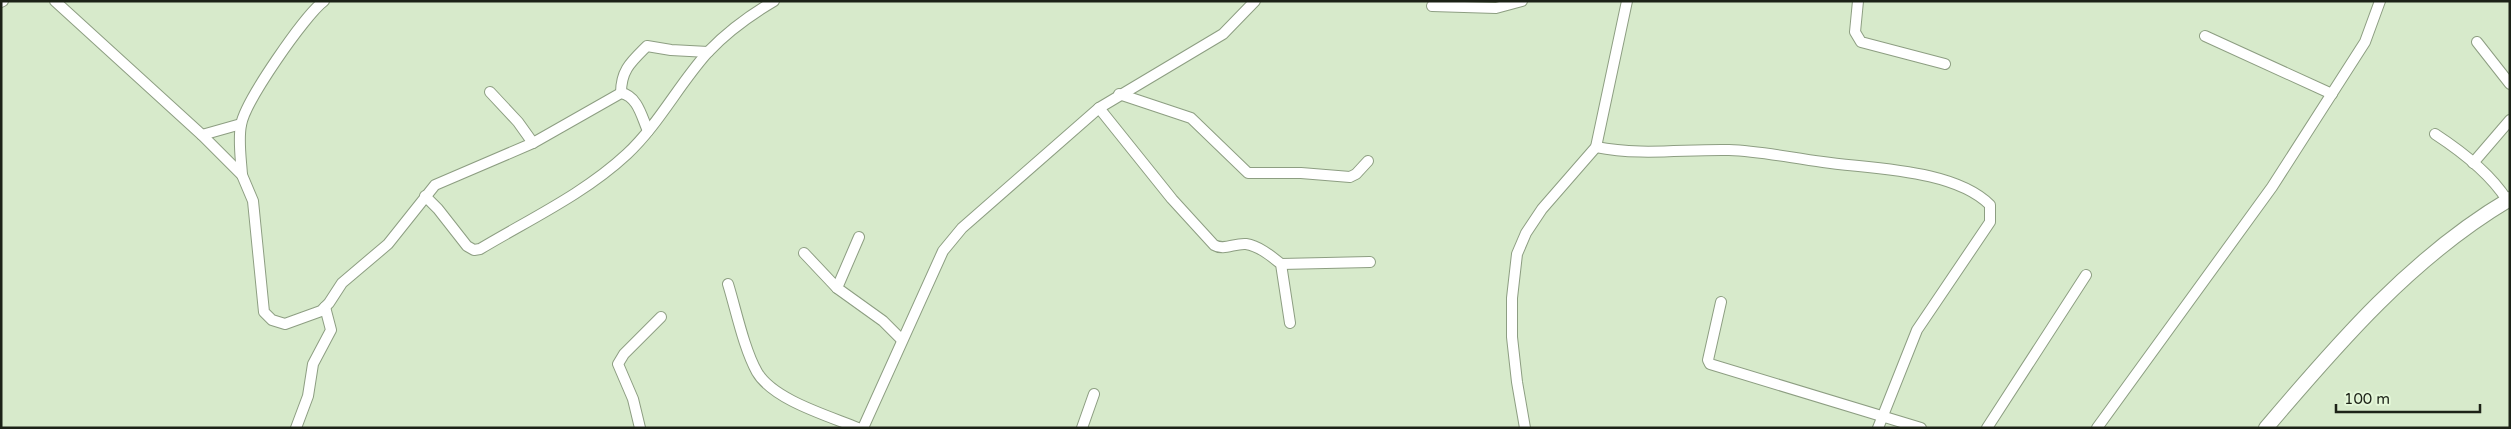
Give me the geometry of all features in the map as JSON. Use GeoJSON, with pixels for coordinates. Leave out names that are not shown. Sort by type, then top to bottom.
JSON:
{"type":"FeatureCollection","features":[{"type":"Feature","properties":{"kind":"street"},"geometry":{"type":"LineString","coordinates":[[55,1],[242,174]]}},
{"type":"Feature","properties":{"kind":"street"},"geometry":{"type":"LineString","coordinates":[[324,1],[312,10],[261,84],[241,124],[242,174],[253,201],[264,312],[277,323],[285,324],[316,313],[325,307],[342,283],[388,244],[425,196],[439,183],[533,143],[621,93],[628,94],[634,99],[648,131]]}},
{"type":"Feature","properties":{"kind":"street"},"geometry":{"type":"LineString","coordinates":[[425,196],[467,246],[477,250],[548,210],[603,174],[628,153],[648,131],[708,52],[774,1]]}},
{"type":"Feature","properties":{"kind":"street"},"geometry":{"type":"LineString","coordinates":[[863,428],[943,251],[956,234],[1025,170],[1098,108],[1223,34],[1231,28],[1255,1]]}},
{"type":"Feature","properties":{"kind":"street"},"geometry":{"type":"LineString","coordinates":[[1432,6],[1482,6],[1496,8],[1522,1]]}},
{"type":"Feature","properties":{"kind":"street"},"geometry":{"type":"LineString","coordinates":[[1525,428],[1516,382],[1512,337],[1512,298],[1517,254],[1526,233],[1542,209],[1596,147],[1627,1]]}},
{"type":"Feature","properties":{"kind":"street"},"geometry":{"type":"LineString","coordinates":[[1858,1],[1855,32],[1861,42],[1945,64]]}},
{"type":"Feature","properties":{"kind":"street"},"geometry":{"type":"LineString","coordinates":[[2097,428],[2272,187],[2365,42],[2380,1]]}},
{"type":"Feature","properties":{"kind":"street"},"geometry":{"type":"LineString","coordinates":[[2205,36],[2332,94]]}},
{"type":"Feature","properties":{"kind":"street"},"geometry":{"type":"LineString","coordinates":[[2477,42],[2510,84]]}},
{"type":"Feature","properties":{"kind":"street"},"geometry":{"type":"LineString","coordinates":[[621,93],[622,77],[625,70],[647,46],[671,50],[708,52]]}},
{"type":"Feature","properties":{"kind":"street"},"geometry":{"type":"LineString","coordinates":[[490,92],[518,122],[533,143]]}},
{"type":"Feature","properties":{"kind":"street"},"geometry":{"type":"LineString","coordinates":[[1119,94],[1191,118],[1248,173],[1300,173],[1350,177],[1356,174],[1368,161]]}},
{"type":"Feature","properties":{"kind":"street"},"geometry":{"type":"LineString","coordinates":[[1098,108],[1172,199],[1214,245],[1223,248],[1240,244],[1254,246],[1281,264],[1370,262]]}},
{"type":"Feature","properties":{"kind":"street"},"geometry":{"type":"LineString","coordinates":[[2473,163],[2510,120]]}},
{"type":"Feature","properties":{"kind":"street"},"geometry":{"type":"LineString","coordinates":[[202,135],[241,124]]}},
{"type":"Feature","properties":{"kind":"street"},"geometry":{"type":"LineString","coordinates":[[2266,428],[2341,340],[2403,280],[2455,237],[2508,200],[2473,163],[2435,134]]}},
{"type":"Feature","properties":{"kind":"street"},"geometry":{"type":"LineString","coordinates":[[1596,147],[1631,153],[1727,150],[1767,153],[1914,174],[1952,184],[1978,194],[1990,205],[1990,222],[1917,330],[1878,428]]}},
{"type":"Feature","properties":{"kind":"street"},"geometry":{"type":"LineString","coordinates":[[837,288],[859,237]]}},
{"type":"Feature","properties":{"kind":"street"},"geometry":{"type":"LineString","coordinates":[[804,254],[837,288],[883,321],[902,340]]}},
{"type":"Feature","properties":{"kind":"street"},"geometry":{"type":"LineString","coordinates":[[1281,264],[1290,323]]}},
{"type":"Feature","properties":{"kind":"street"},"geometry":{"type":"LineString","coordinates":[[1987,428],[2086,275]]}},
{"type":"Feature","properties":{"kind":"street"},"geometry":{"type":"LineString","coordinates":[[728,284],[758,374],[781,394],[858,428]]}},
{"type":"Feature","properties":{"kind":"street"},"geometry":{"type":"LineString","coordinates":[[1721,302],[1708,360],[1710,364],[1921,428]]}},
{"type":"Feature","properties":{"kind":"street"},"geometry":{"type":"LineString","coordinates":[[296,428],[308,396],[313,364],[330,330],[325,307]]}},
{"type":"Feature","properties":{"kind":"street"},"geometry":{"type":"LineString","coordinates":[[640,428],[634,400],[618,364],[624,354],[661,318]]}},
{"type":"Feature","properties":{"kind":"street"},"geometry":{"type":"LineString","coordinates":[[1082,428],[1094,394]]}}]}
